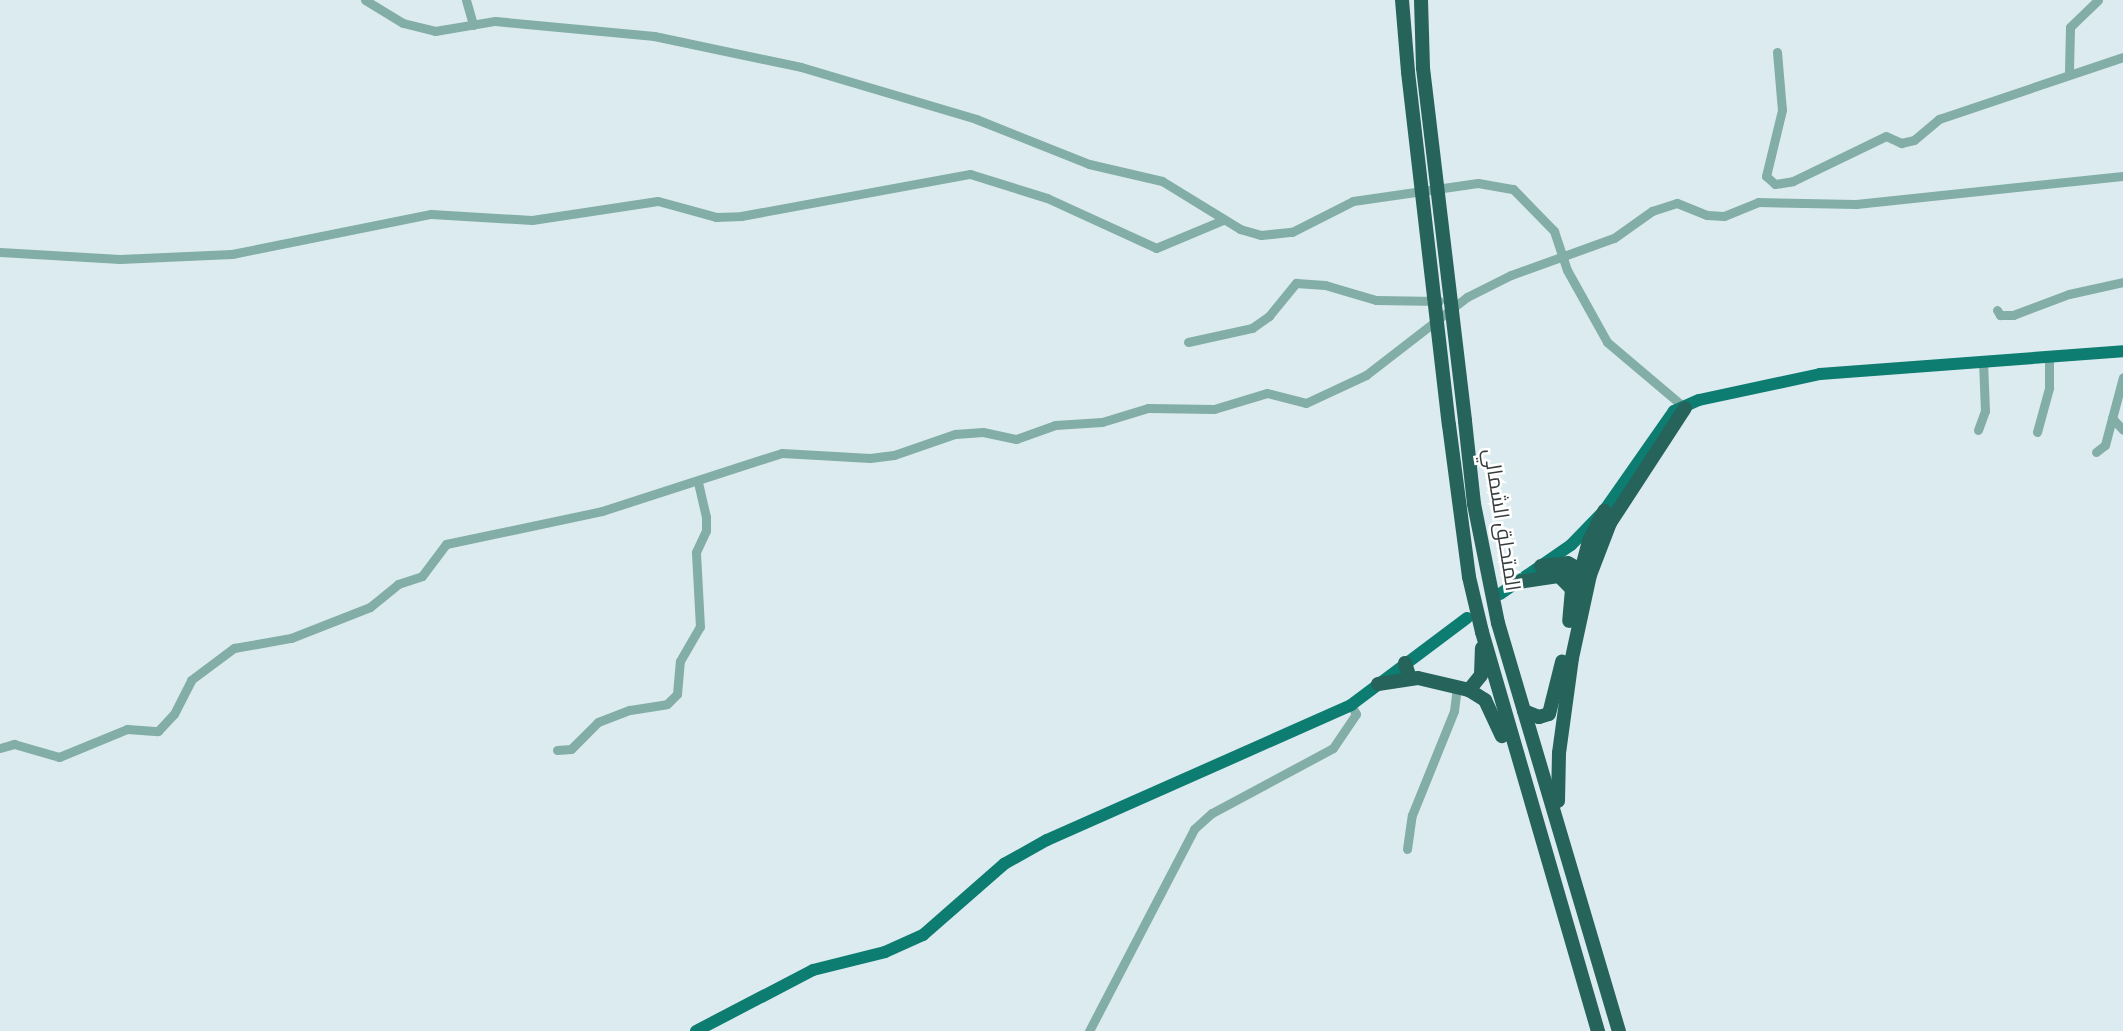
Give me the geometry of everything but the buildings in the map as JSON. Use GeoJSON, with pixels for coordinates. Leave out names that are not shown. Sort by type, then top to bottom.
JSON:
{"type":"FeatureCollection","features":[{"type":"Feature","properties":{"kind":"highway","name":"المتحلق الشمالي"},"geometry":{"type":"LineString","coordinates":[[1402,0],[1408,72],[1469,577],[1527,796],[1598,1031]]}},
{"type":"Feature","properties":{"kind":"highway","name":"المتحلق الشمالي"},"geometry":{"type":"LineString","coordinates":[[1421,0],[1423,68],[1465,421],[1487,572],[1524,711],[1560,823],[1619,1031]]}},
{"type":"Feature","properties":{"kind":"highway"},"geometry":{"type":"LineString","coordinates":[[1524,711],[1539,718],[1554,708],[1573,601],[1627,494],[1685,408]]}},
{"type":"Feature","properties":{"kind":"highway"},"geometry":{"type":"LineString","coordinates":[[1560,823],[1559,753],[1588,570],[1604,511]]}},
{"type":"Feature","properties":{"kind":"highway"},"geometry":{"type":"LineString","coordinates":[[1541,566],[1559,562],[1588,570]]}},
{"type":"Feature","properties":{"kind":"highway"},"geometry":{"type":"LineString","coordinates":[[1519,582],[1588,570]]}},
{"type":"Feature","properties":{"kind":"highway"},"geometry":{"type":"LineString","coordinates":[[1559,576],[1569,583],[1573,601]]}},
{"type":"Feature","properties":{"kind":"highway"},"geometry":{"type":"LineString","coordinates":[[1463,689],[1481,676],[1483,636]]}},
{"type":"Feature","properties":{"kind":"highway"},"geometry":{"type":"LineString","coordinates":[[1405,663],[1410,678]]}},
{"type":"Feature","properties":{"kind":"highway"},"geometry":{"type":"LineString","coordinates":[[1378,684],[1410,678],[1463,689],[1485,700],[1527,796]]}},
{"type":"Feature","properties":{"kind":"main road"},"geometry":{"type":"LineString","coordinates":[[1500,594],[1571,545],[1604,511],[1674,411],[1713,396],[1820,374],[2123,351]]}},
{"type":"Feature","properties":{"kind":"main road"},"geometry":{"type":"LineString","coordinates":[[696,1031],[813,970],[886,952],[923,935],[1004,864],[1047,840],[1351,705],[1467,618]]}},
{"type":"Feature","properties":{"kind":"street"},"geometry":{"type":"LineString","coordinates":[[365,0],[403,23],[424,29],[495,21],[654,36],[801,67],[976,119],[1089,164],[1152,177],[1223,219],[1251,232],[1278,235],[1304,227],[1353,201],[1492,183],[1513,189],[1532,203],[1554,231],[1562,257],[1607,342],[1685,408]]}},
{"type":"Feature","properties":{"kind":"street"},"geometry":{"type":"LineString","coordinates":[[466,0],[473,25]]}},
{"type":"Feature","properties":{"kind":"street"},"geometry":{"type":"LineString","coordinates":[[2070,72],[2070,27],[2098,0]]}},
{"type":"Feature","properties":{"kind":"street"},"geometry":{"type":"LineString","coordinates":[[1777,52],[1782,110],[1766,176],[1775,184],[1793,181],[1886,136],[1901,143],[1914,140],[1939,120],[2070,72],[2123,57]]}},
{"type":"Feature","properties":{"kind":"street"},"geometry":{"type":"LineString","coordinates":[[0,252],[120,259],[232,254],[431,215],[532,220],[658,201],[716,217],[741,216],[970,174],[1047,198],[1156,248],[1223,219]]}},
{"type":"Feature","properties":{"kind":"street"},"geometry":{"type":"LineString","coordinates":[[0,748],[14,744],[59,757],[127,729],[158,730],[174,714],[191,680],[234,648],[290,638],[370,607],[398,584],[422,576],[446,544],[533,529],[698,482],[782,453],[870,458],[955,434],[983,432],[1024,438],[1074,421],[1101,422],[1148,408],[1214,409],[1267,393],[1306,403],[1366,375],[1462,301],[1511,275],[1614,238],[1652,211],[1677,203],[1707,215],[1724,216],[1758,202],[1856,204],[2123,176]]}},
{"type":"Feature","properties":{"kind":"street"},"geometry":{"type":"LineString","coordinates":[[1997,310],[2000,315],[2012,315],[2069,294],[2123,282]]}},
{"type":"Feature","properties":{"kind":"street"},"geometry":{"type":"LineString","coordinates":[[1188,342],[1252,328],[1269,316],[1296,284],[1325,285],[1376,300],[1462,301]]}},
{"type":"Feature","properties":{"kind":"street"},"geometry":{"type":"LineString","coordinates":[[2037,432],[2049,388],[2049,356]]}},
{"type":"Feature","properties":{"kind":"street"},"geometry":{"type":"LineString","coordinates":[[1978,430],[1985,411],[1983,362]]}},
{"type":"Feature","properties":{"kind":"street"},"geometry":{"type":"LineString","coordinates":[[2096,452],[2105,445],[2123,377]]}},
{"type":"Feature","properties":{"kind":"street"},"geometry":{"type":"LineString","coordinates":[[2112,418],[2123,430]]}},
{"type":"Feature","properties":{"kind":"street"},"geometry":{"type":"LineString","coordinates":[[557,750],[571,749],[598,722],[630,710],[667,704],[677,694],[680,661],[700,627],[696,552],[706,531],[706,517],[698,482]]}},
{"type":"Feature","properties":{"kind":"street"},"geometry":{"type":"LineString","coordinates":[[1407,849],[1412,815],[1463,689]]}},
{"type":"Feature","properties":{"kind":"street"},"geometry":{"type":"LineString","coordinates":[[1089,1031],[1194,828],[1212,813],[1333,748],[1356,714],[1351,705]]}}]}
